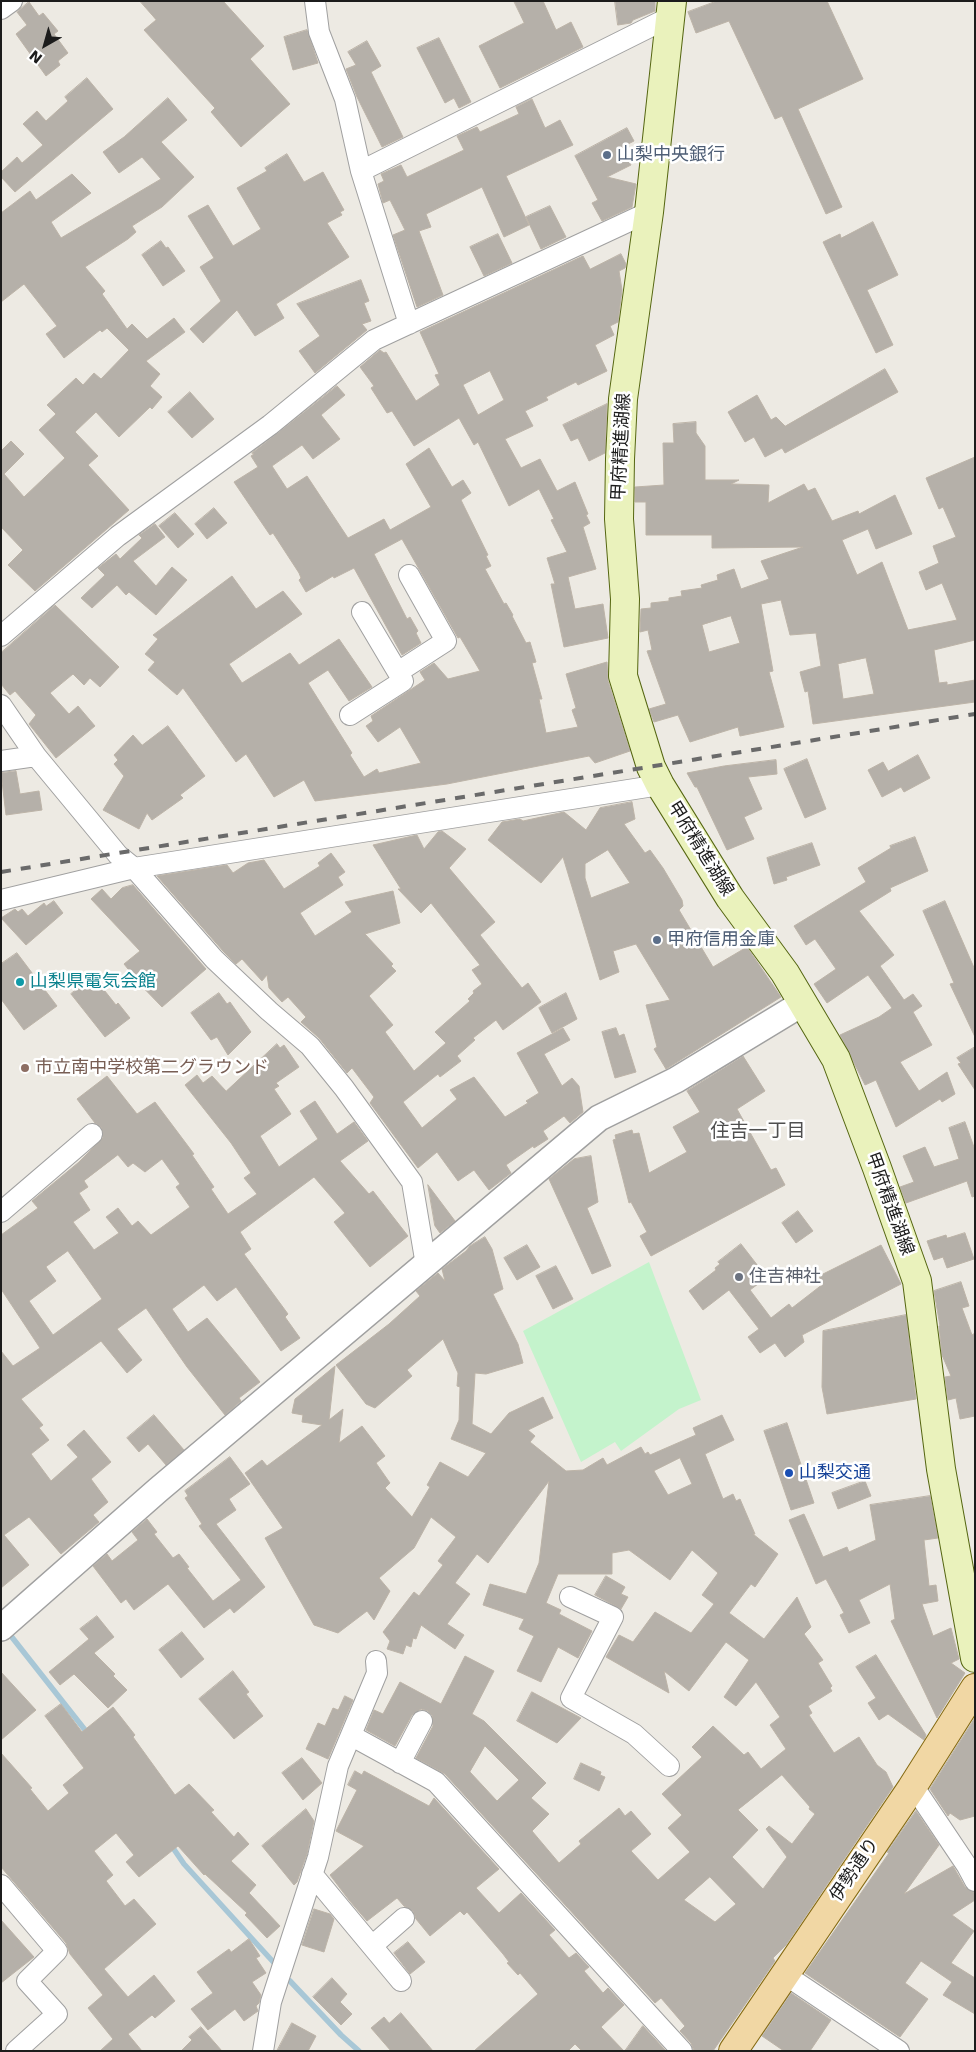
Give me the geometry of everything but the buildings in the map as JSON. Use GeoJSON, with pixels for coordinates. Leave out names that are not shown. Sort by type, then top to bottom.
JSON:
{"type":"FeatureCollection","features":[{"type":"Feature","properties":{"kind":"main road","name":"甲府精進湖線"},"geometry":{"type":"LineString","coordinates":[[672,9],[649,212],[623,399],[619,519],[625,599],[623,676],[651,767],[660,786],[730,898],[803,1003],[836,1059],[917,1281],[941,1469],[975,1658]]}},
{"type":"Feature","properties":{"kind":"main road","name":"伊勢通り"},"geometry":{"type":"LineString","coordinates":[[733,2051],[911,1789],[975,1688]]}},
{"type":"Feature","properties":{"kind":"street"},"geometry":{"type":"LineString","coordinates":[[1,9],[12,1]]}},
{"type":"Feature","properties":{"kind":"street"},"geometry":{"type":"LineString","coordinates":[[314,1],[319,32],[344,99],[361,171],[409,324]]}},
{"type":"Feature","properties":{"kind":"street"},"geometry":{"type":"LineString","coordinates":[[361,171],[672,9]]}},
{"type":"Feature","properties":{"kind":"street"},"geometry":{"type":"LineString","coordinates":[[1,636],[118,536],[254,436],[374,340],[649,212]]}},
{"type":"Feature","properties":{"kind":"street"},"geometry":{"type":"LineString","coordinates":[[398,672],[446,641],[409,575]]}},
{"type":"Feature","properties":{"kind":"street"},"geometry":{"type":"LineString","coordinates":[[350,715],[403,681],[362,612]]}},
{"type":"Feature","properties":{"kind":"street"},"geometry":{"type":"LineString","coordinates":[[1,705],[36,756],[118,854],[134,868],[214,959],[269,1011],[310,1046],[344,1088],[412,1182],[426,1265]]}},
{"type":"Feature","properties":{"kind":"street"},"geometry":{"type":"LineString","coordinates":[[1,761],[36,756]]}},
{"type":"Feature","properties":{"kind":"street"},"geometry":{"type":"LineString","coordinates":[[1,900],[134,868],[660,786]]}},
{"type":"Feature","properties":{"kind":"street"},"geometry":{"type":"LineString","coordinates":[[1,1628],[158,1490],[599,1118],[676,1080],[803,1003]]}},
{"type":"Feature","properties":{"kind":"street"},"geometry":{"type":"LineString","coordinates":[[1,1212],[92,1134]]}},
{"type":"Feature","properties":{"kind":"street"},"geometry":{"type":"LineString","coordinates":[[570,1597],[613,1617],[571,1698],[634,1734],[669,1766]]}},
{"type":"Feature","properties":{"kind":"street"},"geometry":{"type":"LineString","coordinates":[[263,2051],[271,2002],[312,1874],[338,1766],[377,1673],[376,1661]]}},
{"type":"Feature","properties":{"kind":"street"},"geometry":{"type":"LineString","coordinates":[[400,1762],[422,1721]]}},
{"type":"Feature","properties":{"kind":"street"},"geometry":{"type":"LineString","coordinates":[[352,1736],[436,1782],[682,2051]]}},
{"type":"Feature","properties":{"kind":"street"},"geometry":{"type":"LineString","coordinates":[[911,1789],[920,1796],[975,1881]]}},
{"type":"Feature","properties":{"kind":"street"},"geometry":{"type":"LineString","coordinates":[[312,1874],[401,1981]]}},
{"type":"Feature","properties":{"kind":"street"},"geometry":{"type":"LineString","coordinates":[[1,1885],[57,1952],[27,1981],[57,2014],[16,2051]]}},
{"type":"Feature","properties":{"kind":"street"},"geometry":{"type":"LineString","coordinates":[[372,1946],[404,1918]]}},
{"type":"Feature","properties":{"kind":"street"},"geometry":{"type":"LineString","coordinates":[[784,1974],[899,2051]]}},
{"type":"Feature","properties":{"kind":"green space"},"geometry":{"type":"Polygon","coordinates":[[[649,1262],[701,1400],[679,1409],[621,1451],[615,1442],[581,1462],[523,1331],[649,1262]]]}},
{"type":"Feature","properties":{"kind":"waterway"},"geometry":{"type":"LineString","coordinates":[[11,1636],[89,1735]]}},
{"type":"Feature","properties":{"kind":"waterway"},"geometry":{"type":"LineString","coordinates":[[171,1845],[184,1864],[276,1965]]}},
{"type":"Feature","properties":{"kind":"waterway"},"geometry":{"type":"LineString","coordinates":[[290,1981],[341,2035],[359,2051]]}},
{"type":"Feature","properties":{"kind":"railway"},"geometry":{"type":"LineString","coordinates":[[1,872],[975,714]]}},
{"type":"Feature","properties":{"kind":"place","name":"山梨中央銀行"},"geometry":{"type":"Point","coordinates":[607,155]}},
{"type":"Feature","properties":{"kind":"place","name":"甲府信用金庫"},"geometry":{"type":"Point","coordinates":[657,940]}},
{"type":"Feature","properties":{"kind":"place","name":"山梨県電気会館"},"geometry":{"type":"Point","coordinates":[20,982]}},
{"type":"Feature","properties":{"kind":"place","name":"市立南中学校第二グラウンド"},"geometry":{"type":"Point","coordinates":[25,1068]}},
{"type":"Feature","properties":{"kind":"place","name":"住吉神社"},"geometry":{"type":"Point","coordinates":[739,1277]}},
{"type":"Feature","properties":{"kind":"place","name":"山梨交通"},"geometry":{"type":"Point","coordinates":[789,1473]}},
{"type":"Feature","properties":{"kind":"district","name":"住吉一丁目"},"geometry":{"type":"Point","coordinates":[758,1132]}}]}
